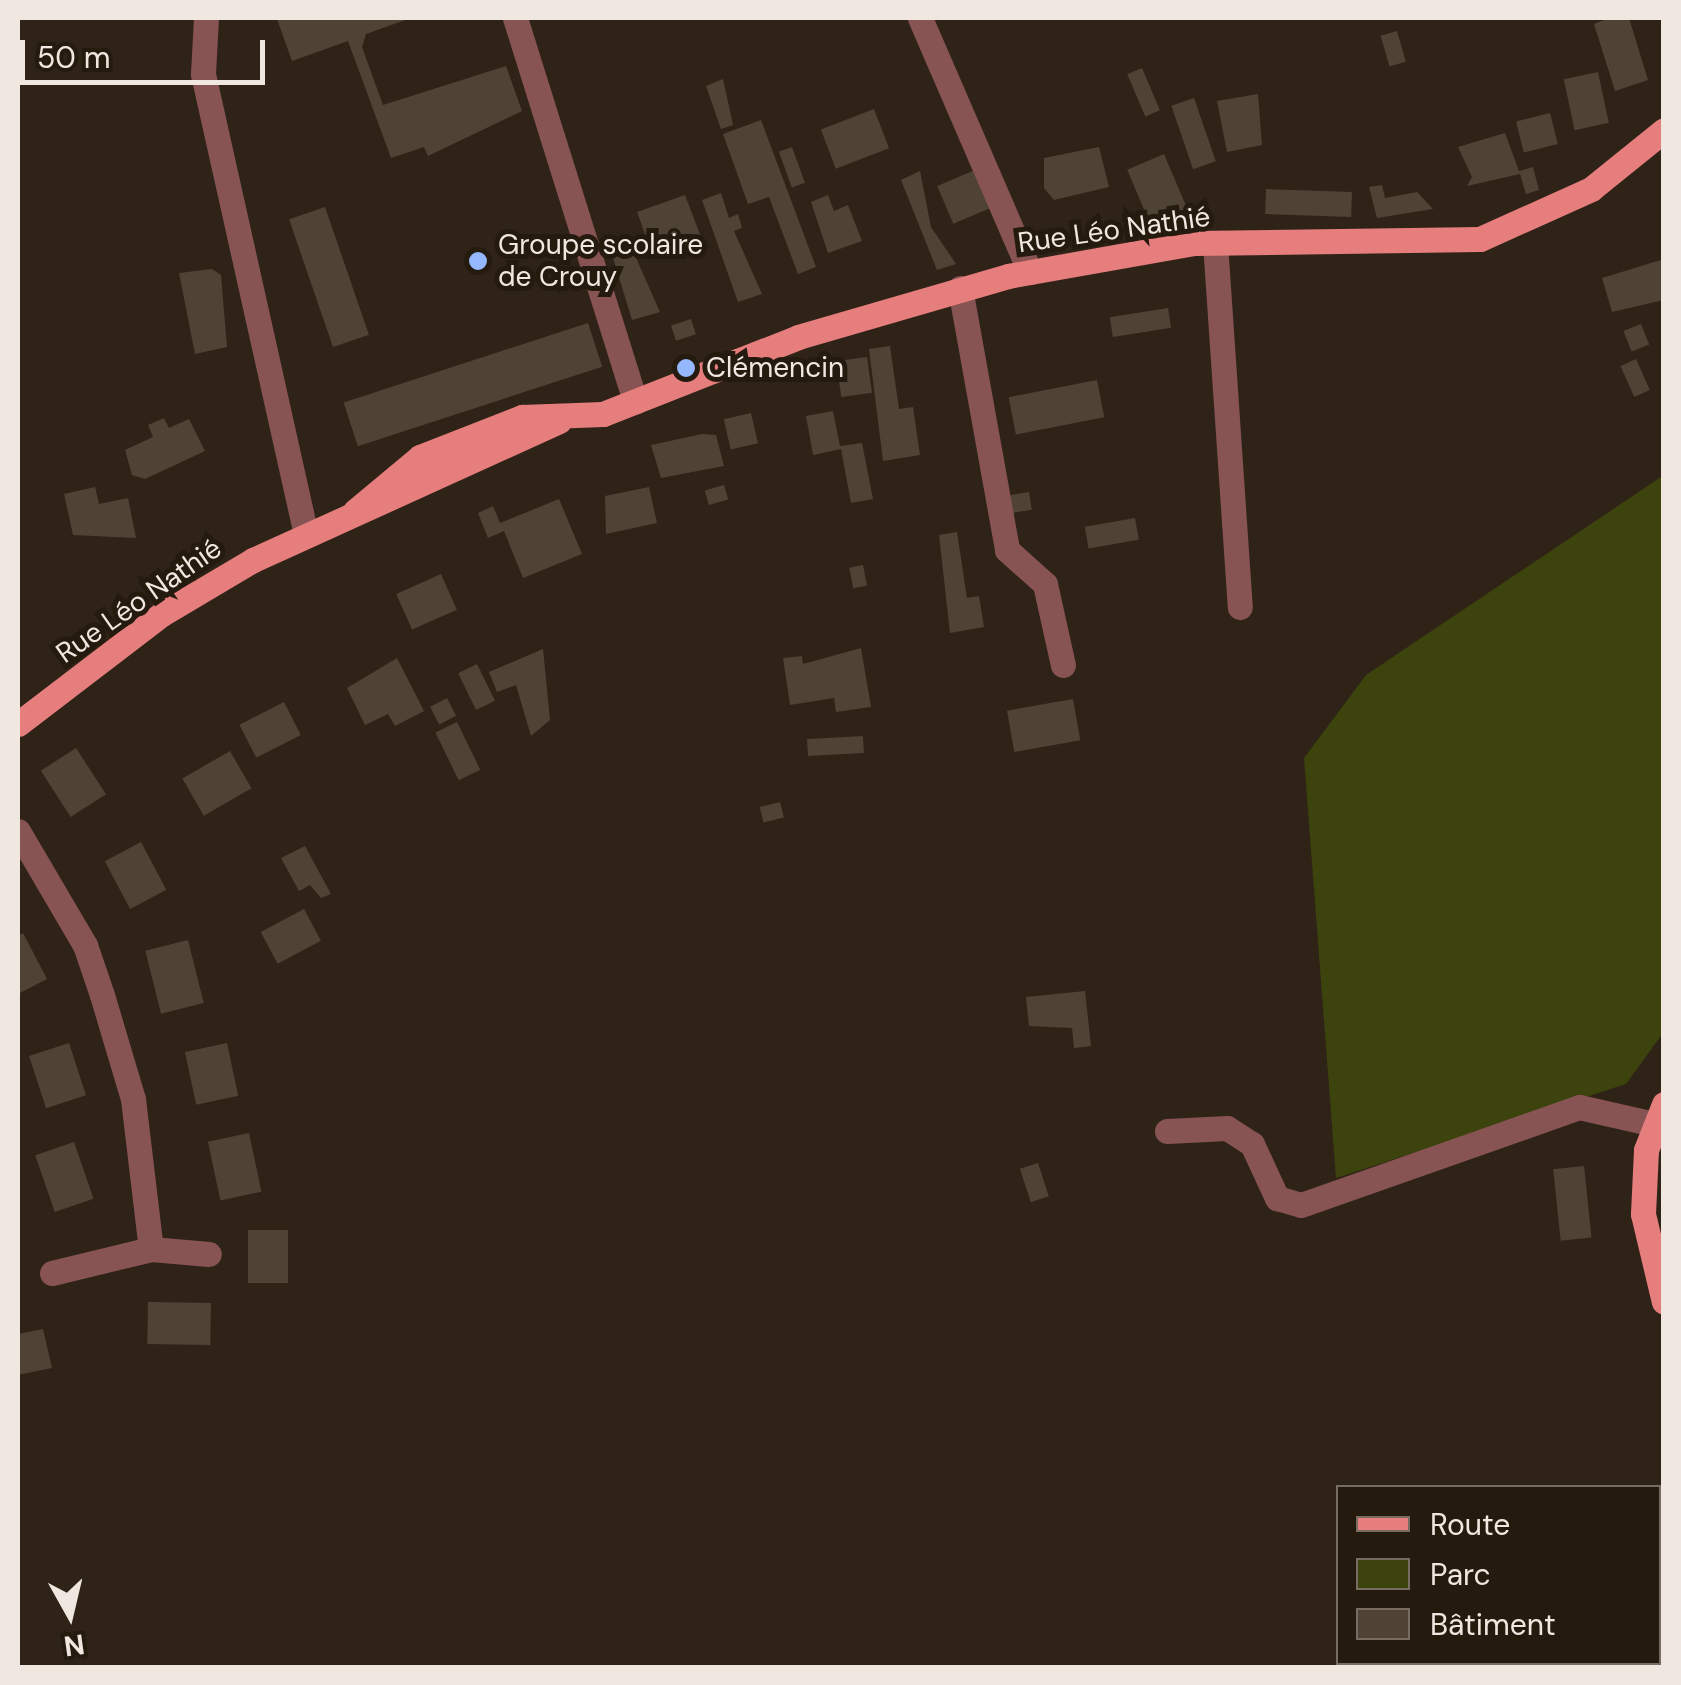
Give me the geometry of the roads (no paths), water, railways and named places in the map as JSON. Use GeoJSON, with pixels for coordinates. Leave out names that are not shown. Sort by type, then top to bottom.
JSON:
{"type":"FeatureCollection","features":[{"type":"Feature","properties":{"kind":"main road","name":"Rue Léo Nathié"},"geometry":{"type":"LineString","coordinates":[[18,724],[194,593],[355,511],[454,441],[522,417],[564,419],[635,402],[798,337],[960,288],[1030,272],[1215,243],[1480,238],[1590,189],[1664,130]]}},
{"type":"Feature","properties":{"kind":"main road"},"geometry":{"type":"LineString","coordinates":[[1659,1114],[1642,1214],[1664,1302]]}},
{"type":"Feature","properties":{"kind":"street"},"geometry":{"type":"LineString","coordinates":[[206,18],[203,74],[306,534]]}},
{"type":"Feature","properties":{"kind":"street"},"geometry":{"type":"LineString","coordinates":[[516,18],[635,402]]}},
{"type":"Feature","properties":{"kind":"street"},"geometry":{"type":"LineString","coordinates":[[920,18],[1030,272]]}},
{"type":"Feature","properties":{"kind":"street"},"geometry":{"type":"LineString","coordinates":[[1215,243],[1240,607]]}},
{"type":"Feature","properties":{"kind":"street"},"geometry":{"type":"LineString","coordinates":[[960,288],[1007,550],[1045,584],[1063,665]]}},
{"type":"Feature","properties":{"kind":"street"},"geometry":{"type":"LineString","coordinates":[[18,831],[86,944],[133,1099],[151,1249]]}},
{"type":"Feature","properties":{"kind":"street"},"geometry":{"type":"LineString","coordinates":[[1167,1131],[1227,1128],[1252,1144],[1277,1198],[1301,1205],[1579,1106],[1659,1114]]}},
{"type":"Feature","properties":{"kind":"street"},"geometry":{"type":"LineString","coordinates":[[52,1272],[151,1249],[209,1254]]}},
{"type":"Feature","properties":{"kind":"place","name":"Groupe scolaire de Crouy"},"geometry":{"type":"Point","coordinates":[478,261]}},
{"type":"Feature","properties":{"kind":"place","name":"Clémencin"},"geometry":{"type":"Point","coordinates":[686,368]}}]}
